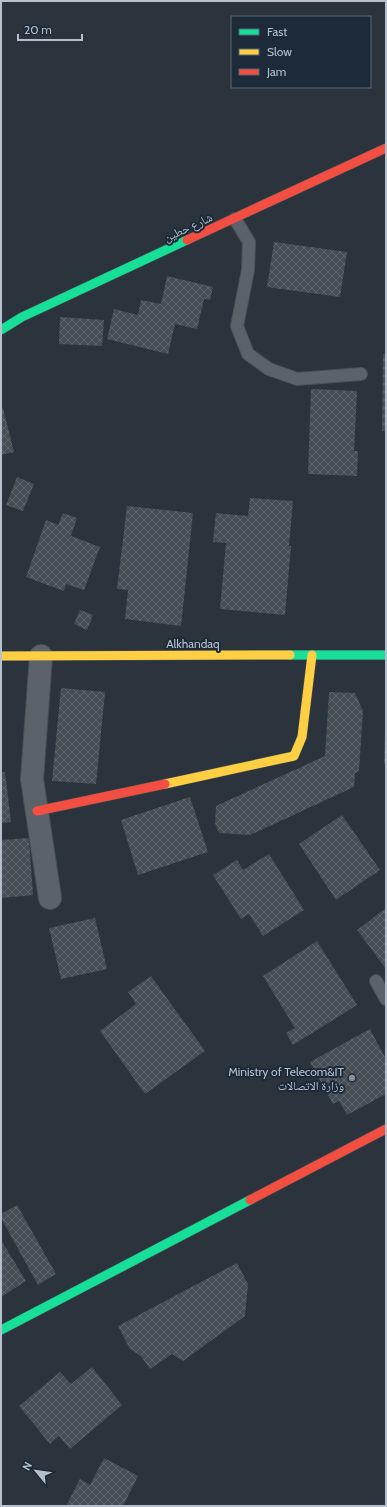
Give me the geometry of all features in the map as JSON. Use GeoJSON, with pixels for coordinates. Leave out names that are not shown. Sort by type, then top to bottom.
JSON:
{"type":"FeatureCollection","features":[{"type":"Feature","properties":{"kind":"street","name":"شارع حطين"},"geometry":{"type":"LineString","coordinates":[[1,330],[22,317],[386,148]]}},
{"type":"Feature","properties":{"kind":"street"},"geometry":{"type":"LineString","coordinates":[[37,811],[294,756],[302,737],[312,655]]}},
{"type":"Feature","properties":{"kind":"street","name":"Alkhandaq"},"geometry":{"type":"LineString","coordinates":[[1,656],[386,655]]}},
{"type":"Feature","properties":{"kind":"street"},"geometry":{"type":"LineString","coordinates":[[41,656],[32,779],[50,898]]}},
{"type":"Feature","properties":{"kind":"street"},"geometry":{"type":"LineString","coordinates":[[1,1330],[386,1130]]}},
{"type":"Feature","properties":{"kind":"lane"},"geometry":{"type":"LineString","coordinates":[[235,219],[249,242],[248,270],[237,326],[248,354],[269,370],[298,378],[361,374]]}},
{"type":"Feature","properties":{"kind":"lane"},"geometry":{"type":"LineString","coordinates":[[376,981],[386,998]]}},
{"type":"Feature","properties":{"kind":"building"},"geometry":{"type":"Polygon","coordinates":[[[274,242],[347,252],[340,297],[267,287],[274,242]]]}},
{"type":"Feature","properties":{"kind":"building"},"geometry":{"type":"Polygon","coordinates":[[[167,276],[213,287],[210,300],[204,299],[197,329],[175,324],[168,354],[107,339],[114,309],[138,315],[141,300],[161,304],[167,276]]]}},
{"type":"Feature","properties":{"kind":"building"},"geometry":{"type":"Polygon","coordinates":[[[60,317],[104,320],[102,346],[59,344],[60,317]]]}},
{"type":"Feature","properties":{"kind":"building"},"geometry":{"type":"Polygon","coordinates":[[[383,354],[386,354],[386,431],[382,431],[383,354]]]}},
{"type":"Feature","properties":{"kind":"building"},"geometry":{"type":"Polygon","coordinates":[[[311,389],[357,391],[354,451],[358,451],[357,476],[308,474],[311,389]]]}},
{"type":"Feature","properties":{"kind":"building"},"geometry":{"type":"Polygon","coordinates":[[[3,408],[14,452],[1,455],[1,409],[3,408]]]}},
{"type":"Feature","properties":{"kind":"building"},"geometry":{"type":"Polygon","coordinates":[[[17,477],[34,484],[23,511],[6,505],[17,477]]]}},
{"type":"Feature","properties":{"kind":"building"},"geometry":{"type":"Polygon","coordinates":[[[250,498],[293,501],[285,615],[220,609],[226,543],[213,542],[216,513],[248,516],[250,498]]]}},
{"type":"Feature","properties":{"kind":"building"},"geometry":{"type":"Polygon","coordinates":[[[127,506],[193,513],[181,626],[125,619],[128,590],[117,589],[127,506]]]}},
{"type":"Feature","properties":{"kind":"building"},"geometry":{"type":"Polygon","coordinates":[[[63,513],[77,518],[71,536],[100,547],[84,590],[66,584],[64,591],[26,577],[46,520],[58,525],[63,513]]]}},
{"type":"Feature","properties":{"kind":"building"},"geometry":{"type":"Polygon","coordinates":[[[80,610],[93,615],[87,630],[74,624],[80,610]]]}},
{"type":"Feature","properties":{"kind":"building"},"geometry":{"type":"Polygon","coordinates":[[[61,688],[105,692],[96,784],[52,781],[61,688]]]}},
{"type":"Feature","properties":{"kind":"building"},"geometry":{"type":"Polygon","coordinates":[[[329,692],[355,693],[363,711],[359,771],[355,773],[354,787],[250,835],[219,833],[215,823],[216,806],[325,756],[329,692]]]}},
{"type":"Feature","properties":{"kind":"building"},"geometry":{"type":"Polygon","coordinates":[[[385,731],[386,764],[384,764],[385,731]]]}},
{"type":"Feature","properties":{"kind":"building"},"geometry":{"type":"Polygon","coordinates":[[[5,772],[11,822],[1,823],[1,773],[5,772]]]}},
{"type":"Feature","properties":{"kind":"building"},"geometry":{"type":"Polygon","coordinates":[[[190,797],[208,852],[138,875],[121,820],[190,797]]]}},
{"type":"Feature","properties":{"kind":"building"},"geometry":{"type":"Polygon","coordinates":[[[342,815],[380,870],[336,900],[299,844],[342,815]]]}},
{"type":"Feature","properties":{"kind":"building"},"geometry":{"type":"Polygon","coordinates":[[[29,838],[33,895],[1,898],[1,840],[29,838]]]}},
{"type":"Feature","properties":{"kind":"building"},"geometry":{"type":"Polygon","coordinates":[[[269,854],[304,910],[263,936],[249,914],[241,919],[213,875],[237,860],[243,870],[269,854]]]}},
{"type":"Feature","properties":{"kind":"building"},"geometry":{"type":"Polygon","coordinates":[[[386,908],[386,969],[357,930],[386,908]]]}},
{"type":"Feature","properties":{"kind":"building"},"geometry":{"type":"Polygon","coordinates":[[[95,918],[107,969],[61,979],[49,928],[95,918]]]}},
{"type":"Feature","properties":{"kind":"building"},"geometry":{"type":"Polygon","coordinates":[[[317,941],[357,1005],[293,1045],[286,1033],[295,1028],[263,976],[317,941]]]}},
{"type":"Feature","properties":{"kind":"building"},"geometry":{"type":"Polygon","coordinates":[[[151,976],[205,1051],[145,1094],[100,1031],[136,1004],[128,992],[151,976]]]}},
{"type":"Feature","properties":{"kind":"building","name":"Ministry of Telecom&IT وزارة الاتصالات"},"geometry":{"type":"Polygon","coordinates":[[[370,1029],[386,1059],[386,1094],[347,1115],[339,1101],[333,1104],[310,1062],[370,1029]]]}},
{"type":"Feature","properties":{"kind":"building"},"geometry":{"type":"Polygon","coordinates":[[[17,1205],[56,1274],[38,1285],[1,1218],[1,1214],[17,1205]]]}},
{"type":"Feature","properties":{"kind":"building"},"geometry":{"type":"Polygon","coordinates":[[[1,1240],[26,1281],[1,1297],[1,1240]]]}},
{"type":"Feature","properties":{"kind":"building"},"geometry":{"type":"Polygon","coordinates":[[[237,1263],[248,1284],[245,1316],[183,1361],[172,1354],[150,1369],[141,1356],[130,1349],[118,1326],[237,1263]]]}},
{"type":"Feature","properties":{"kind":"building"},"geometry":{"type":"Polygon","coordinates":[[[92,1367],[122,1405],[70,1449],[59,1436],[50,1444],[19,1406],[60,1372],[71,1384],[92,1367]]]}},
{"type":"Feature","properties":{"kind":"building"},"geometry":{"type":"Polygon","coordinates":[[[104,1458],[138,1476],[123,1506],[66,1506],[80,1479],[90,1485],[104,1458]]]}},
{"type":"Feature","properties":{"kind":"traffic: fast"},"geometry":{"type":"LineString","coordinates":[[1,330],[22,317],[187,240]]}},
{"type":"Feature","properties":{"kind":"traffic: fast"},"geometry":{"type":"LineString","coordinates":[[290,655],[386,655]]}},
{"type":"Feature","properties":{"kind":"traffic: fast"},"geometry":{"type":"LineString","coordinates":[[1,1330],[250,1200]]}},
{"type":"Feature","properties":{"kind":"traffic: slow"},"geometry":{"type":"LineString","coordinates":[[1,656],[290,655]]}},
{"type":"Feature","properties":{"kind":"traffic: slow"},"geometry":{"type":"LineString","coordinates":[[165,784],[294,756],[302,737],[312,655]]}},
{"type":"Feature","properties":{"kind":"traffic: jam"},"geometry":{"type":"LineString","coordinates":[[187,240],[386,148]]}},
{"type":"Feature","properties":{"kind":"traffic: jam"},"geometry":{"type":"LineString","coordinates":[[37,811],[165,784]]}},
{"type":"Feature","properties":{"kind":"traffic: jam"},"geometry":{"type":"LineString","coordinates":[[250,1200],[386,1129]]}},
{"type":"Feature","properties":{"kind":"place","name":"Ministry of Telecom&IT وزارة الاتصالات"},"geometry":{"type":"Point","coordinates":[352,1078]}}]}
